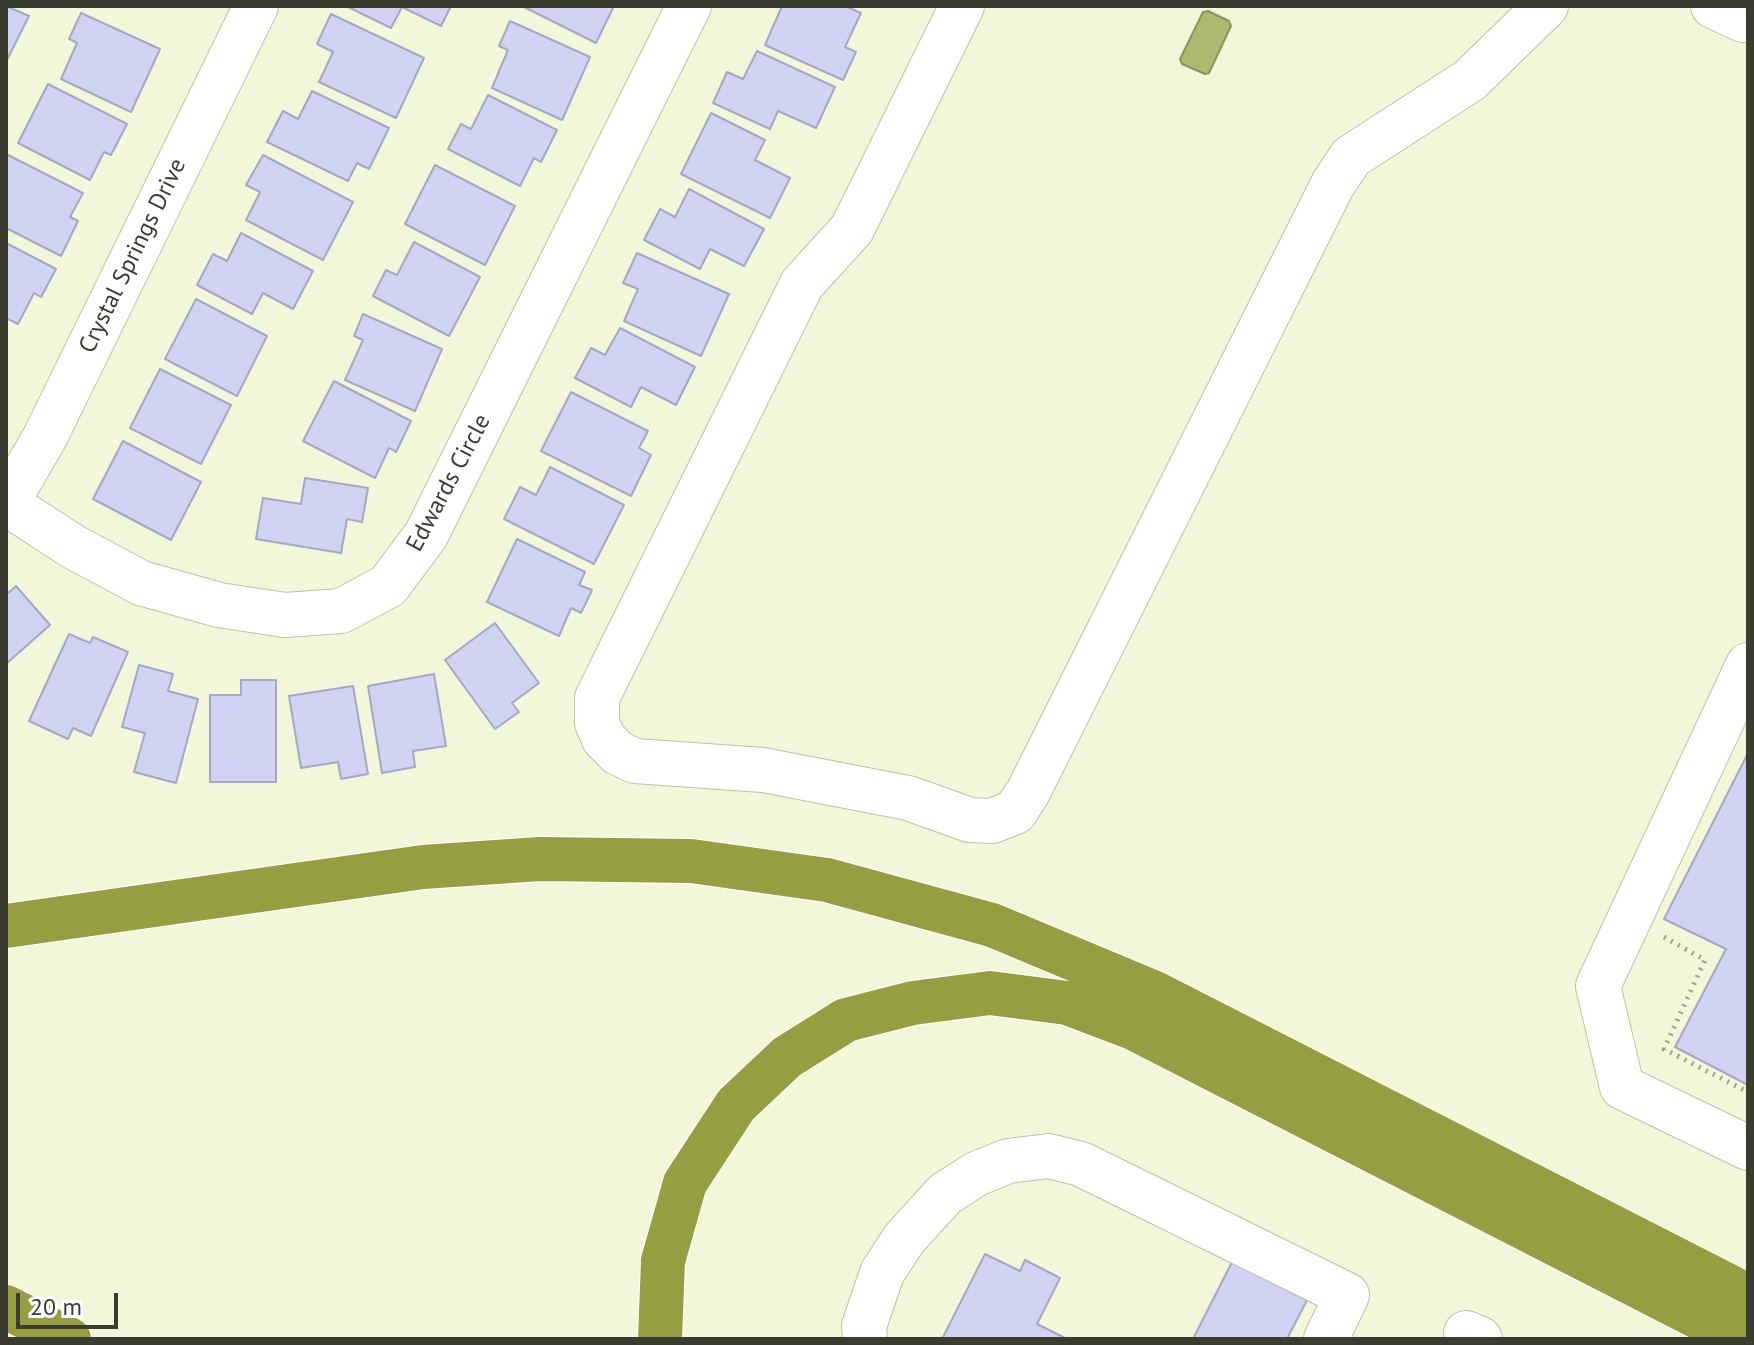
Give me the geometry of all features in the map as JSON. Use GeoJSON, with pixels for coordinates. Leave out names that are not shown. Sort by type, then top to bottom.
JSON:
{"type":"FeatureCollection","features":[{"type":"Feature","properties":{"kind":"highway"},"geometry":{"type":"LineString","coordinates":[[6,926],[423,867],[540,859],[691,861],[827,880],[992,925],[1155,993],[1748,1296]]}},
{"type":"Feature","properties":{"kind":"highway"},"geometry":{"type":"LineString","coordinates":[[660,1339],[663,1261],[685,1183],[736,1105],[787,1057],[846,1020],[913,1003],[990,993],[1067,1003],[1133,1028],[1741,1339]]}},
{"type":"Feature","properties":{"kind":"highway"},"geometry":{"type":"LineString","coordinates":[[6,1307],[69,1339]]}},
{"type":"Feature","properties":{"kind":"street","name":"Edwards Circle"},"geometry":{"type":"LineString","coordinates":[[6,503],[72,546],[141,583],[219,605],[285,615],[341,611],[388,586],[426,535],[689,6]]}},
{"type":"Feature","properties":{"kind":"street"},"geometry":{"type":"LineString","coordinates":[[962,6],[852,229],[802,284],[597,698],[597,723],[604,739],[618,753],[635,761],[778,773],[908,798],[970,820],[992,821],[1015,812],[1028,792],[1333,184],[1351,157],[1470,80],[1546,6]]}},
{"type":"Feature","properties":{"kind":"street","name":"Crystal Springs Drive"},"geometry":{"type":"LineString","coordinates":[[6,503],[45,437],[242,10]]}},
{"type":"Feature","properties":{"kind":"street"},"geometry":{"type":"LineString","coordinates":[[1748,665],[1598,986],[1622,1087],[1748,1148]]}},
{"type":"Feature","properties":{"kind":"street"},"geometry":{"type":"LineString","coordinates":[[865,1339],[864,1326],[882,1273],[904,1239],[945,1194],[976,1174],[1008,1161],[1049,1156],[1081,1164],[1347,1295],[1326,1339]]}},
{"type":"Feature","properties":{"kind":"path"},"geometry":{"type":"LineString","coordinates":[[1652,931],[1705,960],[1664,1049],[1748,1092]]}},
{"type":"Feature","properties":{"kind":"shaded area"},"geometry":{"type":"Polygon","coordinates":[[[1208,11],[1229,21],[1231,26],[1209,73],[1205,74],[1182,64],[1180,59],[1203,12],[1208,11]]]}},
{"type":"Feature","properties":{"kind":"building"},"geometry":{"type":"Polygon","coordinates":[[[6,6],[29,16],[6,62],[6,6]]]}},
{"type":"Feature","properties":{"kind":"building"},"geometry":{"type":"Polygon","coordinates":[[[346,6],[451,6],[441,26],[402,7],[391,28],[346,6]]]}},
{"type":"Feature","properties":{"kind":"building"},"geometry":{"type":"Polygon","coordinates":[[[522,6],[614,6],[596,43],[522,6]]]}},
{"type":"Feature","properties":{"kind":"building"},"geometry":{"type":"Polygon","coordinates":[[[782,6],[845,6],[861,13],[845,47],[856,52],[843,80],[765,45],[782,6]]]}},
{"type":"Feature","properties":{"kind":"building"},"geometry":{"type":"Polygon","coordinates":[[[81,13],[160,49],[131,112],[61,79],[77,43],[69,39],[81,13]]]}},
{"type":"Feature","properties":{"kind":"building"},"geometry":{"type":"Polygon","coordinates":[[[331,14],[424,58],[396,118],[319,82],[333,52],[317,44],[331,14]]]}},
{"type":"Feature","properties":{"kind":"building"},"geometry":{"type":"Polygon","coordinates":[[[510,21],[590,57],[562,120],[492,88],[508,50],[499,46],[510,21]]]}},
{"type":"Feature","properties":{"kind":"building"},"geometry":{"type":"Polygon","coordinates":[[[757,51],[835,87],[816,128],[778,111],[770,129],[713,103],[727,72],[743,79],[757,51]]]}},
{"type":"Feature","properties":{"kind":"building"},"geometry":{"type":"Polygon","coordinates":[[[48,84],[127,124],[111,155],[104,152],[90,180],[18,143],[48,84]]]}},
{"type":"Feature","properties":{"kind":"building"},"geometry":{"type":"Polygon","coordinates":[[[312,91],[389,128],[369,169],[357,163],[348,181],[267,142],[283,111],[298,119],[312,91]]]}},
{"type":"Feature","properties":{"kind":"building"},"geometry":{"type":"Polygon","coordinates":[[[488,95],[557,130],[541,162],[534,158],[520,186],[448,149],[461,124],[471,129],[488,95]]]}},
{"type":"Feature","properties":{"kind":"building"},"geometry":{"type":"Polygon","coordinates":[[[711,113],[765,140],[755,160],[790,178],[770,218],[681,174],[711,113]]]}},
{"type":"Feature","properties":{"kind":"building"},"geometry":{"type":"Polygon","coordinates":[[[6,154],[83,193],[70,217],[78,221],[61,256],[6,228],[6,154]]]}},
{"type":"Feature","properties":{"kind":"building"},"geometry":{"type":"Polygon","coordinates":[[[263,155],[353,202],[323,260],[246,220],[260,192],[246,185],[263,155]]]}},
{"type":"Feature","properties":{"kind":"building"},"geometry":{"type":"Polygon","coordinates":[[[435,165],[515,206],[485,265],[405,224],[435,165]]]}},
{"type":"Feature","properties":{"kind":"building"},"geometry":{"type":"Polygon","coordinates":[[[689,189],[764,229],[744,266],[710,249],[700,269],[644,240],[660,209],[675,217],[689,189]]]}},
{"type":"Feature","properties":{"kind":"building"},"geometry":{"type":"Polygon","coordinates":[[[241,233],[313,271],[293,309],[263,293],[252,314],[197,285],[213,254],[227,261],[241,233]]]}},
{"type":"Feature","properties":{"kind":"building"},"geometry":{"type":"Polygon","coordinates":[[[414,242],[480,277],[449,336],[373,296],[386,270],[397,275],[414,242]]]}},
{"type":"Feature","properties":{"kind":"building"},"geometry":{"type":"Polygon","coordinates":[[[6,243],[56,269],[41,297],[34,293],[18,324],[6,318],[6,243]]]}},
{"type":"Feature","properties":{"kind":"building"},"geometry":{"type":"Polygon","coordinates":[[[637,253],[729,294],[701,356],[624,321],[638,289],[623,283],[637,253]]]}},
{"type":"Feature","properties":{"kind":"building"},"geometry":{"type":"Polygon","coordinates":[[[196,299],[267,336],[237,396],[165,359],[196,299]]]}},
{"type":"Feature","properties":{"kind":"building"},"geometry":{"type":"Polygon","coordinates":[[[363,314],[442,349],[415,411],[345,380],[363,340],[354,336],[363,314]]]}},
{"type":"Feature","properties":{"kind":"building"},"geometry":{"type":"Polygon","coordinates":[[[620,328],[695,367],[676,405],[641,387],[631,407],[575,378],[591,348],[605,355],[620,328]]]}},
{"type":"Feature","properties":{"kind":"building"},"geometry":{"type":"Polygon","coordinates":[[[160,369],[231,405],[201,464],[130,428],[160,369]]]}},
{"type":"Feature","properties":{"kind":"building"},"geometry":{"type":"Polygon","coordinates":[[[334,381],[411,421],[396,452],[389,448],[375,478],[303,441],[334,381]]]}},
{"type":"Feature","properties":{"kind":"building"},"geometry":{"type":"Polygon","coordinates":[[[571,392],[648,431],[639,448],[651,455],[631,496],[541,451],[571,392]]]}},
{"type":"Feature","properties":{"kind":"building"},"geometry":{"type":"Polygon","coordinates":[[[123,441],[201,482],[171,540],[93,499],[123,441]]]}},
{"type":"Feature","properties":{"kind":"building"},"geometry":{"type":"Polygon","coordinates":[[[550,467],[624,505],[594,564],[504,519],[520,487],[536,495],[550,467]]]}},
{"type":"Feature","properties":{"kind":"building"},"geometry":{"type":"Polygon","coordinates":[[[305,478],[368,488],[362,522],[347,519],[341,553],[256,539],[263,498],[301,504],[305,478]]]}},
{"type":"Feature","properties":{"kind":"building"},"geometry":{"type":"Polygon","coordinates":[[[517,539],[585,572],[579,585],[592,590],[581,613],[571,608],[559,636],[487,602],[517,539]]]}},
{"type":"Feature","properties":{"kind":"building"},"geometry":{"type":"Polygon","coordinates":[[[16,586],[50,625],[6,664],[6,595],[16,586]]]}},
{"type":"Feature","properties":{"kind":"building"},"geometry":{"type":"Polygon","coordinates":[[[495,623],[539,683],[512,703],[519,712],[495,729],[445,660],[495,623]]]}},
{"type":"Feature","properties":{"kind":"building"},"geometry":{"type":"Polygon","coordinates":[[[69,634],[90,643],[93,637],[128,652],[91,736],[73,728],[68,739],[29,721],[69,634]]]}},
{"type":"Feature","properties":{"kind":"building"},"geometry":{"type":"Polygon","coordinates":[[[139,665],[173,674],[168,691],[198,699],[176,783],[134,772],[145,733],[122,727],[139,665]]]}},
{"type":"Feature","properties":{"kind":"building"},"geometry":{"type":"Polygon","coordinates":[[[434,674],[446,746],[413,751],[415,767],[382,773],[368,686],[434,674]]]}},
{"type":"Feature","properties":{"kind":"building"},"geometry":{"type":"Polygon","coordinates":[[[241,680],[276,680],[276,782],[210,782],[210,695],[241,695],[241,680]]]}},
{"type":"Feature","properties":{"kind":"building"},"geometry":{"type":"Polygon","coordinates":[[[353,686],[368,774],[341,779],[338,762],[301,768],[289,696],[353,686]]]}},
{"type":"Feature","properties":{"kind":"building"},"geometry":{"type":"Polygon","coordinates":[[[1748,753],[1748,1085],[1675,1047],[1726,949],[1664,919],[1748,753]]]}},
{"type":"Feature","properties":{"kind":"building"},"geometry":{"type":"Polygon","coordinates":[[[985,1254],[1020,1271],[1025,1260],[1060,1278],[1037,1324],[1067,1339],[942,1339],[985,1254]]]}},
{"type":"Feature","properties":{"kind":"building"},"geometry":{"type":"Polygon","coordinates":[[[1232,1262],[1307,1300],[1287,1339],[1193,1339],[1232,1262]]]}}]}
